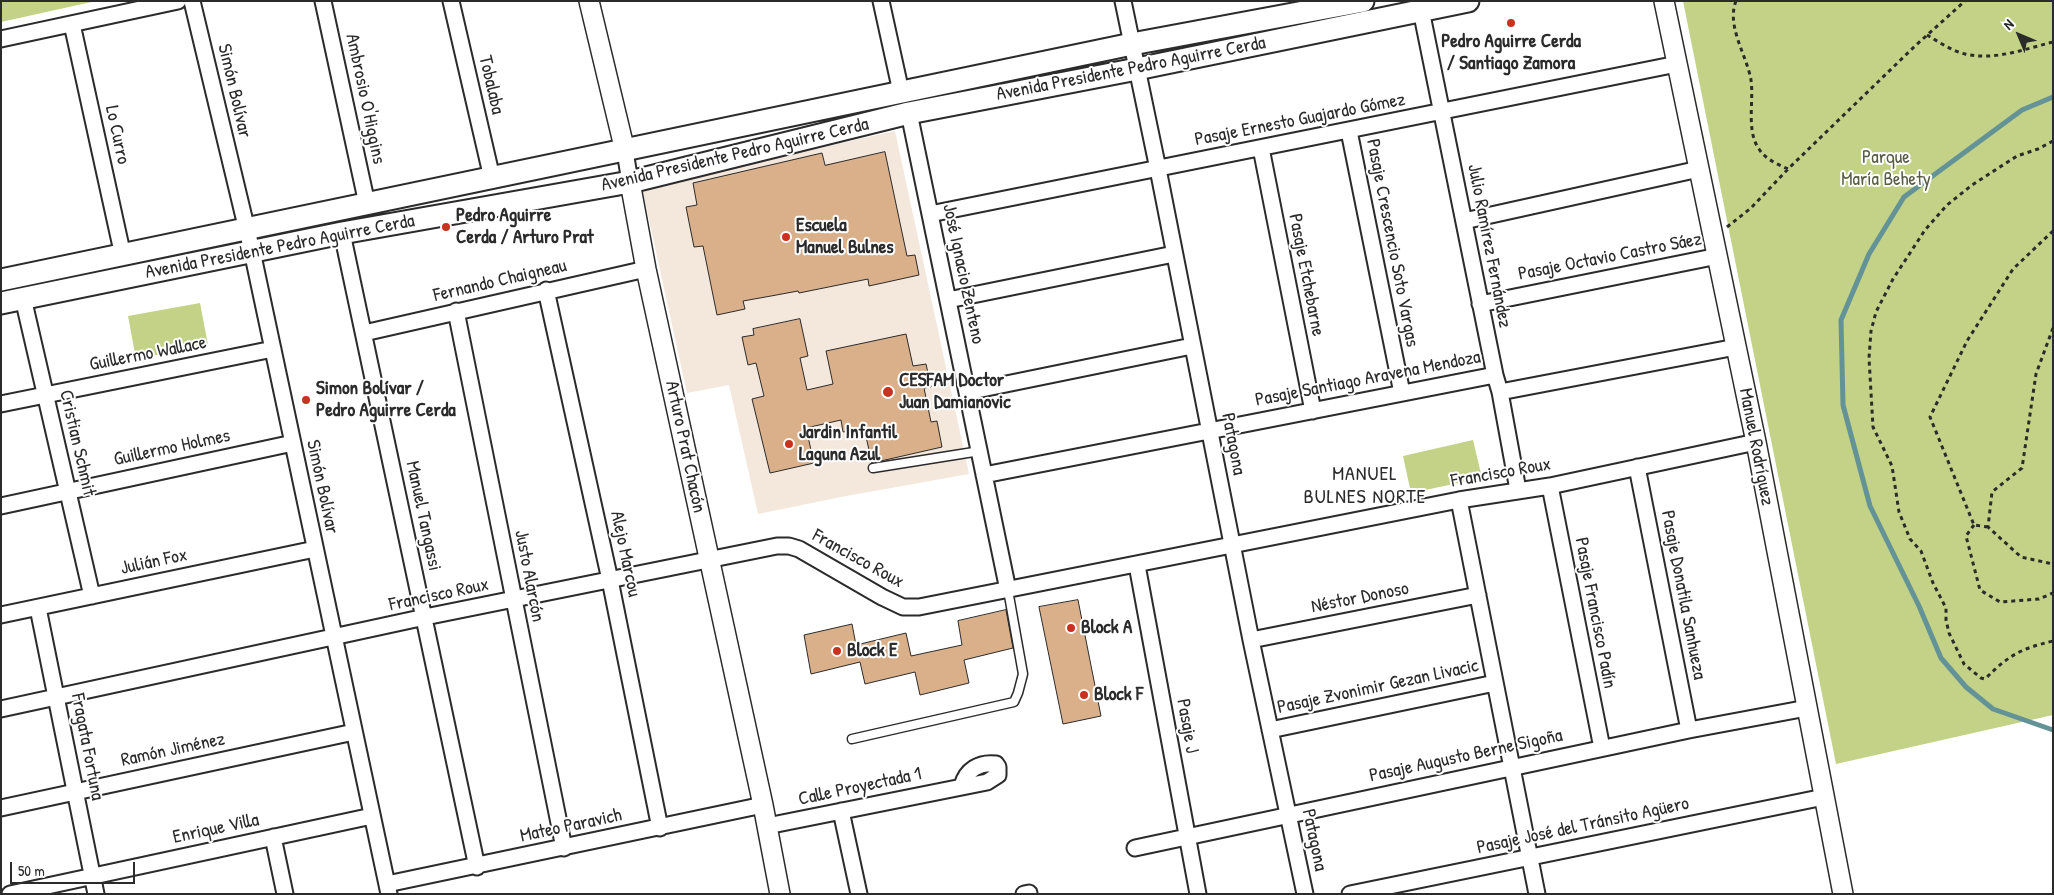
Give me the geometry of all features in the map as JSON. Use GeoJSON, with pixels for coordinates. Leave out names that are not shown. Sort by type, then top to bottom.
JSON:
{"type":"FeatureCollection","features":[{"type":"Feature","properties":{"kind":"main road","name":"Avenida Presidente Pedro Aguirre Cerda"},"geometry":{"type":"LineString","coordinates":[[1,280],[1132,44],[1363,1]]}},
{"type":"Feature","properties":{"kind":"main road","name":"Avenida Presidente Pedro Aguirre Cerda"},"geometry":{"type":"LineString","coordinates":[[1,303],[342,233],[630,182],[909,113],[1137,69],[1468,1]]}},
{"type":"Feature","properties":{"kind":"main road"},"geometry":{"type":"LineString","coordinates":[[901,92],[909,113]]}},
{"type":"Feature","properties":{"kind":"street"},"geometry":{"type":"LineString","coordinates":[[1,39],[178,1]]}},
{"type":"Feature","properties":{"kind":"street","name":"Simón Bolívar"},"geometry":{"type":"LineString","coordinates":[[192,1],[252,251],[388,889]]}},
{"type":"Feature","properties":{"kind":"street","name":"Ambrosio O'Higgins"},"geometry":{"type":"LineString","coordinates":[[323,1],[367,204]]}},
{"type":"Feature","properties":{"kind":"street","name":"Tobalaba"},"geometry":{"type":"LineString","coordinates":[[451,1],[492,178]]}},
{"type":"Feature","properties":{"kind":"street","name":"Arturo Prat Chacón"},"geometry":{"type":"LineString","coordinates":[[589,1],[625,150],[646,269],[763,805],[780,894]]}},
{"type":"Feature","properties":{"kind":"street"},"geometry":{"type":"LineString","coordinates":[[881,1],[901,92]]}},
{"type":"Feature","properties":{"kind":"street","name":"Patagona"},"geometry":{"type":"LineString","coordinates":[[1123,1],[1251,640],[1305,894]]}},
{"type":"Feature","properties":{"kind":"street","name":"Manuel Rodríguez"},"geometry":{"type":"LineString","coordinates":[[1664,1],[1715,237],[1843,894]]}},
{"type":"Feature","properties":{"kind":"street","name":"Julio Ramírez Fernández"},"geometry":{"type":"LineString","coordinates":[[1421,10],[1480,304],[1500,392],[1518,490]]}},
{"type":"Feature","properties":{"kind":"street","name":"Lo Curro"},"geometry":{"type":"LineString","coordinates":[[72,24],[123,256]]}},
{"type":"Feature","properties":{"kind":"street","name":"Pasaje Ernesto Guajardo Gómez"},"geometry":{"type":"LineString","coordinates":[[930,214],[1677,64]]}},
{"type":"Feature","properties":{"kind":"street","name":"José Ignacio Zenteno"},"geometry":{"type":"LineString","coordinates":[[909,113],[1008,590]]}},
{"type":"Feature","properties":{"kind":"street","name":"Pasaje Crescencio Soto Vargas"},"geometry":{"type":"LineString","coordinates":[[1349,130],[1402,393]]}},
{"type":"Feature","properties":{"kind":"street","name":"Pasaje Etchebarne"},"geometry":{"type":"LineString","coordinates":[[1260,148],[1313,410]]}},
{"type":"Feature","properties":{"kind":"street"},"geometry":{"type":"LineString","coordinates":[[1464,221],[1699,168]]}},
{"type":"Feature","properties":{"kind":"street","name":"Manuel Tangassi"},"geometry":{"type":"LineString","coordinates":[[342,233],[477,867]]}},
{"type":"Feature","properties":{"kind":"street"},"geometry":{"type":"LineString","coordinates":[[948,300],[1174,254]]}},
{"type":"Feature","properties":{"kind":"street","name":"Pasaje Octavio Castro Sáez"},"geometry":{"type":"LineString","coordinates":[[1480,304],[1718,256]]}},
{"type":"Feature","properties":{"kind":"street","name":"Fernando Chaigneau"},"geometry":{"type":"LineString","coordinates":[[364,333],[546,290],[646,269]]}},
{"type":"Feature","properties":{"kind":"street","name":"Alejo Marcou"},"geometry":{"type":"LineString","coordinates":[[546,290],[610,580],[660,828]]}},
{"type":"Feature","properties":{"kind":"street","name":"Cristian Schmit"},"geometry":{"type":"LineString","coordinates":[[23,298],[92,596]]}},
{"type":"Feature","properties":{"kind":"street","name":"Justo Alarcón"},"geometry":{"type":"LineString","coordinates":[[456,311],[564,848]]}},
{"type":"Feature","properties":{"kind":"street"},"geometry":{"type":"LineString","coordinates":[[967,392],[1192,346]]}},
{"type":"Feature","properties":{"kind":"street"},"geometry":{"type":"LineString","coordinates":[[1500,392],[1736,347]]}},
{"type":"Feature","properties":{"kind":"street","name":"Guillermo Wallace"},"geometry":{"type":"LineString","coordinates":[[1,404],[273,349]]}},
{"type":"Feature","properties":{"kind":"street","name":"Pasaje Santiago Aravena Mendoza"},"geometry":{"type":"LineString","coordinates":[[984,475],[1495,375]]}},
{"type":"Feature","properties":{"kind":"street","name":"Francisco Roux"},"geometry":{"type":"LineString","coordinates":[[1,709],[425,617],[777,546],[789,546],[799,549],[864,588],[903,607],[919,607],[1459,500],[1550,486],[1756,442]]}},
{"type":"Feature","properties":{"kind":"street","name":"Guillermo Holmes"},"geometry":{"type":"LineString","coordinates":[[1,506],[292,443]]}},
{"type":"Feature","properties":{"kind":"street","name":"Pasaje Donatila Sanhueza"},"geometry":{"type":"LineString","coordinates":[[1637,467],[1689,730]]}},
{"type":"Feature","properties":{"kind":"street","name":"Pasaje Francisco Padín"},"geometry":{"type":"LineString","coordinates":[[1550,486],[1602,748]]}},
{"type":"Feature","properties":{"kind":"street"},"geometry":{"type":"LineString","coordinates":[[1459,500],[1537,894]]}},
{"type":"Feature","properties":{"kind":"street","name":"Julián Fox"},"geometry":{"type":"LineString","coordinates":[[1,615],[315,549]]}},
{"type":"Feature","properties":{"kind":"street","name":"Pasaje J"},"geometry":{"type":"LineString","coordinates":[[1137,565],[1198,894]]}},
{"type":"Feature","properties":{"kind":"street","name":"Néstor Donoso"},"geometry":{"type":"LineString","coordinates":[[1251,640],[1478,595]]}},
{"type":"Feature","properties":{"kind":"street","name":"Fragata Fortuna"},"geometry":{"type":"LineString","coordinates":[[38,608],[96,894]]}},
{"type":"Feature","properties":{"kind":"street","name":"Pasaje Zvonimir Gezan Livacic"},"geometry":{"type":"LineString","coordinates":[[1270,730],[1495,683]]}},
{"type":"Feature","properties":{"kind":"street","name":"Pasaje Augusto Berne Sigoña"},"geometry":{"type":"LineString","coordinates":[[1135,848],[1602,748],[1807,708]]}},
{"type":"Feature","properties":{"kind":"street","name":"Ramón Jiménez"},"geometry":{"type":"LineString","coordinates":[[1,808],[354,732]]}},
{"type":"Feature","properties":{"kind":"street","name":"Calle Proyectada 1"},"geometry":{"type":"LineString","coordinates":[[767,826],[962,786]]}},
{"type":"Feature","properties":{"kind":"street","name":"Pasaje José del Tránsito Agüero"},"geometry":{"type":"LineString","coordinates":[[1350,894],[1824,797]]}},
{"type":"Feature","properties":{"kind":"street","name":"Mateo Paravich"},"geometry":{"type":"LineString","coordinates":[[388,889],[477,867],[763,805]]}},
{"type":"Feature","properties":{"kind":"street"},"geometry":{"type":"LineString","coordinates":[[841,811],[859,894]]}},
{"type":"Feature","properties":{"kind":"street","name":"Enrique Villa"},"geometry":{"type":"LineString","coordinates":[[10,894],[372,816]]}},
{"type":"Feature","properties":{"kind":"street"},"geometry":{"type":"LineString","coordinates":[[274,837],[285,894]]}},
{"type":"Feature","properties":{"kind":"lane"},"geometry":{"type":"LineString","coordinates":[[873,468],[980,451]]}},
{"type":"Feature","properties":{"kind":"lane"},"geometry":{"type":"LineString","coordinates":[[852,738],[1014,702],[1023,674],[1008,590]]}},
{"type":"Feature","properties":{"kind":"path"},"geometry":{"type":"LineString","coordinates":[[1736,1],[1734,12],[1735,26],[1751,80],[1753,132],[1759,149],[1774,163],[1788,168]]}},
{"type":"Feature","properties":{"kind":"path"},"geometry":{"type":"LineString","coordinates":[[1715,237],[1751,208],[1788,168],[1965,1]]}},
{"type":"Feature","properties":{"kind":"path"},"geometry":{"type":"LineString","coordinates":[[1927,35],[1965,54],[1991,56],[2053,42]]}},
{"type":"Feature","properties":{"kind":"path"},"geometry":{"type":"LineString","coordinates":[[2053,141],[2017,156],[1972,185],[1947,205],[1930,224],[1883,296],[1870,330],[1868,358],[1873,427],[1892,466],[1899,512],[1910,539],[1921,551],[1933,583],[1946,608],[1950,633],[1964,664],[1981,678],[1985,679],[2004,660],[2016,652],[2053,641]]}},
{"type":"Feature","properties":{"kind":"path"},"geometry":{"type":"LineString","coordinates":[[1974,525],[1930,417],[1967,341],[2013,269],[2053,231]]}},
{"type":"Feature","properties":{"kind":"path"},"geometry":{"type":"LineString","coordinates":[[1988,527],[1992,492],[2022,468],[2036,374],[2053,328]]}},
{"type":"Feature","properties":{"kind":"path"},"geometry":{"type":"LineString","coordinates":[[1974,525],[1988,527],[2021,557],[2053,564]]}},
{"type":"Feature","properties":{"kind":"path"},"geometry":{"type":"LineString","coordinates":[[1974,525],[1966,536],[1980,590],[2000,602],[2039,599],[2053,593]]}},
{"type":"Feature","properties":{"kind":"shaded area"},"geometry":{"type":"Polygon","coordinates":[[[895,131],[969,474],[758,514],[729,385],[687,393],[642,188],[895,131]]]}},
{"type":"Feature","properties":{"kind":"green space"},"geometry":{"type":"Polygon","coordinates":[[[1,1],[96,1],[1,22],[1,1]]]}},
{"type":"Feature","properties":{"kind":"green space","name":"Parque María Behety"},"geometry":{"type":"Polygon","coordinates":[[[1683,1],[2053,1],[2053,715],[1836,764],[1683,1]]]}},
{"type":"Feature","properties":{"kind":"green space"},"geometry":{"type":"Polygon","coordinates":[[[200,303],[208,345],[136,359],[128,316],[200,303]]]}},
{"type":"Feature","properties":{"kind":"green space"},"geometry":{"type":"Polygon","coordinates":[[[1473,440],[1482,478],[1411,493],[1403,456],[1473,440]]]}},
{"type":"Feature","properties":{"kind":"building","name":"Escuela Manuel Bulnes"},"geometry":{"type":"Polygon","coordinates":[[[885,152],[907,256],[915,255],[919,275],[869,286],[868,279],[799,293],[798,291],[743,301],[745,309],[717,315],[703,246],[694,247],[686,207],[697,205],[693,183],[822,153],[825,165],[885,152]]]}},
{"type":"Feature","properties":{"kind":"building"},"geometry":{"type":"Polygon","coordinates":[[[800,319],[808,356],[800,358],[807,390],[833,384],[826,351],[906,334],[913,366],[926,364],[931,387],[924,388],[931,422],[937,421],[942,447],[872,463],[864,428],[843,432],[841,420],[806,428],[814,463],[770,473],[752,399],[764,396],[756,363],[748,365],[742,337],[754,335],[753,329],[800,319]]]}},
{"type":"Feature","properties":{"kind":"building"},"geometry":{"type":"Polygon","coordinates":[[[1078,600],[1101,716],[1063,724],[1039,607],[1078,600]]]}},
{"type":"Feature","properties":{"kind":"building"},"geometry":{"type":"Polygon","coordinates":[[[1006,610],[1013,648],[964,660],[969,683],[920,695],[915,672],[865,684],[860,662],[811,674],[804,635],[852,624],[856,645],[906,633],[911,656],[962,645],[958,621],[1006,610]]]}},
{"type":"Feature","properties":{"kind":"waterway"},"geometry":{"type":"LineString","coordinates":[[2053,97],[2022,110],[1904,197],[1869,254],[1841,320],[1843,405],[1870,506],[1919,606],[1941,658],[1966,687],[1993,709],[2053,730]]}},
{"type":"Feature","properties":{"kind":"place","name":"Pedro Aguirre Cerda / Santiago Zamora"},"geometry":{"type":"Point","coordinates":[1511,23]}},
{"type":"Feature","properties":{"kind":"place","name":"Pedro Aguirre Cerda / Arturo Prat"},"geometry":{"type":"Point","coordinates":[446,227]}},
{"type":"Feature","properties":{"kind":"place","name":"Escuela Manuel Bulnes"},"geometry":{"type":"Point","coordinates":[786,237]}},
{"type":"Feature","properties":{"kind":"place","name":"CESFAM Doctor Juan Damianovic"},"geometry":{"type":"Point","coordinates":[888,392]}},
{"type":"Feature","properties":{"kind":"place","name":"Simon Bolívar / Pedro Aguirre Cerda"},"geometry":{"type":"Point","coordinates":[306,400]}},
{"type":"Feature","properties":{"kind":"place","name":"Jardin Infantil Laguna Azul"},"geometry":{"type":"Point","coordinates":[789,444]}},
{"type":"Feature","properties":{"kind":"place","name":"Block A"},"geometry":{"type":"Point","coordinates":[1071,628]}},
{"type":"Feature","properties":{"kind":"place","name":"Block E"},"geometry":{"type":"Point","coordinates":[837,651]}},
{"type":"Feature","properties":{"kind":"place","name":"Block F"},"geometry":{"type":"Point","coordinates":[1084,695]}},
{"type":"Feature","properties":{"kind":"district","name":"MANUEL BULNES NORTE"},"geometry":{"type":"Point","coordinates":[1365,486]}}]}
